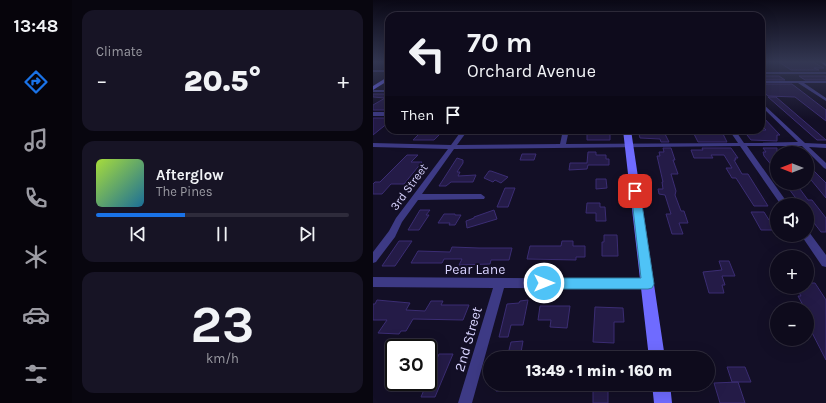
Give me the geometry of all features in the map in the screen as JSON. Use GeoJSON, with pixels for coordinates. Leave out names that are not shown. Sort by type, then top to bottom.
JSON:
{"type":"FeatureCollection","features":[{"type":"Feature","properties":{"kind":"street"},"geometry":{"type":"LineString","coordinates":[[373,90],[385,81]]}},
{"type":"Feature","properties":{"kind":"street"},"geometry":{"type":"LineString","coordinates":[[765,82],[826,82]]}},
{"type":"Feature","properties":{"kind":"street"},"geometry":{"type":"LineString","coordinates":[[799,82],[826,100]]}},
{"type":"Feature","properties":{"kind":"street"},"geometry":{"type":"LineString","coordinates":[[373,90],[385,91]]}},
{"type":"Feature","properties":{"kind":"street"},"geometry":{"type":"LineString","coordinates":[[765,107],[826,167]]}},
{"type":"Feature","properties":{"kind":"street"},"geometry":{"type":"LineString","coordinates":[[373,114],[385,114]]}},
{"type":"Feature","properties":{"kind":"street","name":"3rd Street"},"geometry":{"type":"LineString","coordinates":[[373,259],[462,134]]}},
{"type":"Feature","properties":{"kind":"street"},"geometry":{"type":"LineString","coordinates":[[563,146],[565,134]]}},
{"type":"Feature","properties":{"kind":"street"},"geometry":{"type":"LineString","coordinates":[[628,134],[656,351]]}},
{"type":"Feature","properties":{"kind":"street"},"geometry":{"type":"LineString","coordinates":[[735,134],[780,198]]}},
{"type":"Feature","properties":{"kind":"street"},"geometry":{"type":"LineString","coordinates":[[373,145],[453,147],[742,144],[826,146]]}},
{"type":"Feature","properties":{"kind":"street"},"geometry":{"type":"LineString","coordinates":[[416,197],[481,196]]}},
{"type":"Feature","properties":{"kind":"street"},"geometry":{"type":"LineString","coordinates":[[811,242],[826,263]]}},
{"type":"Feature","properties":{"kind":"street","name":"Pear Lane"},"geometry":{"type":"LineString","coordinates":[[373,282],[648,284]]}},
{"type":"Feature","properties":{"kind":"street","name":"2nd Street"},"geometry":{"type":"LineString","coordinates":[[465,403],[499,283]]}},
{"type":"Feature","properties":{"kind":"street"},"geometry":{"type":"LineString","coordinates":[[662,391],[663,403]]}},
{"type":"Feature","properties":{"kind":"building"},"geometry":{"type":"Polygon","coordinates":[[[765,84],[792,84],[826,110],[826,121],[795,97],[768,96],[765,93],[765,84]]]}},
{"type":"Feature","properties":{"kind":"building"},"geometry":{"type":"Polygon","coordinates":[[[373,94],[385,94],[385,98],[373,97],[373,94]]]}},
{"type":"Feature","properties":{"kind":"building"},"geometry":{"type":"Polygon","coordinates":[[[768,97],[776,97],[826,140],[817,140],[768,97]]]}},
{"type":"Feature","properties":{"kind":"building"},"geometry":{"type":"Polygon","coordinates":[[[385,98],[385,110],[373,110],[373,105],[385,98]]]}},
{"type":"Feature","properties":{"kind":"building"},"geometry":{"type":"Polygon","coordinates":[[[373,118],[385,118],[385,125],[373,135],[373,118]]]}},
{"type":"Feature","properties":{"kind":"building"},"geometry":{"type":"Polygon","coordinates":[[[765,119],[780,135],[777,135],[777,141],[751,140],[746,134],[765,134],[765,119]]]}},
{"type":"Feature","properties":{"kind":"building"},"geometry":{"type":"Polygon","coordinates":[[[419,134],[440,134],[434,140],[413,140],[419,134]]]}},
{"type":"Feature","properties":{"kind":"building"},"geometry":{"type":"Polygon","coordinates":[[[587,134],[610,134],[610,140],[587,140],[587,134]]]}},
{"type":"Feature","properties":{"kind":"building"},"geometry":{"type":"Polygon","coordinates":[[[639,134],[665,134],[669,142],[661,142],[660,139],[640,138],[639,134]]]}},
{"type":"Feature","properties":{"kind":"building"},"geometry":{"type":"Polygon","coordinates":[[[694,134],[723,134],[727,142],[698,142],[694,134]]]}},
{"type":"Feature","properties":{"kind":"building"},"geometry":{"type":"Polygon","coordinates":[[[663,148],[671,148],[675,160],[673,160],[678,174],[671,174],[676,191],[675,195],[681,211],[684,211],[688,223],[679,223],[683,234],[672,234],[666,214],[671,214],[665,195],[659,194],[658,189],[663,189],[663,182],[657,156],[660,156],[659,152],[664,152],[663,148]]]}},
{"type":"Feature","properties":{"kind":"building"},"geometry":{"type":"Polygon","coordinates":[[[702,148],[731,148],[738,158],[735,158],[736,160],[734,160],[742,174],[748,174],[768,206],[754,206],[736,178],[732,178],[726,168],[732,168],[724,155],[711,155],[713,158],[694,158],[691,150],[703,150],[702,148]]]}},
{"type":"Feature","properties":{"kind":"building"},"geometry":{"type":"Polygon","coordinates":[[[763,148],[770,148],[770,163],[764,156],[763,152],[766,152],[763,148]]]}},
{"type":"Feature","properties":{"kind":"building"},"geometry":{"type":"Polygon","coordinates":[[[588,152],[596,152],[596,155],[606,155],[606,159],[609,159],[609,165],[588,165],[587,169],[569,170],[570,163],[587,163],[588,152]]]}},
{"type":"Feature","properties":{"kind":"building"},"geometry":{"type":"Polygon","coordinates":[[[522,154],[536,154],[534,160],[520,160],[522,154]]]}},
{"type":"Feature","properties":{"kind":"building"},"geometry":{"type":"Polygon","coordinates":[[[407,155],[418,155],[411,162],[422,162],[404,184],[391,184],[382,194],[373,194],[373,184],[375,182],[380,182],[407,155]]]}},
{"type":"Feature","properties":{"kind":"building"},"geometry":{"type":"Polygon","coordinates":[[[457,158],[463,160],[463,163],[457,172],[460,172],[458,176],[476,175],[473,182],[451,182],[446,186],[439,186],[457,158]]]}},
{"type":"Feature","properties":{"kind":"building"},"geometry":{"type":"Polygon","coordinates":[[[489,171],[508,177],[501,183],[495,180],[493,182],[484,178],[489,171]]]}},
{"type":"Feature","properties":{"kind":"building"},"geometry":{"type":"Polygon","coordinates":[[[814,171],[826,183],[826,198],[814,183],[814,171]]]}},
{"type":"Feature","properties":{"kind":"building"},"geometry":{"type":"Polygon","coordinates":[[[596,179],[606,179],[607,188],[596,189],[596,179]]]}},
{"type":"Feature","properties":{"kind":"building"},"geometry":{"type":"Polygon","coordinates":[[[505,188],[515,188],[508,207],[497,207],[505,188]]]}},
{"type":"Feature","properties":{"kind":"building"},"geometry":{"type":"Polygon","coordinates":[[[790,190],[801,190],[807,198],[796,198],[790,190]]]}},
{"type":"Feature","properties":{"kind":"building"},"geometry":{"type":"Polygon","coordinates":[[[587,203],[600,203],[600,207],[605,207],[606,221],[596,221],[596,213],[586,213],[587,203]]]}},
{"type":"Feature","properties":{"kind":"building"},"geometry":{"type":"Polygon","coordinates":[[[814,203],[826,218],[826,232],[821,232],[814,223],[814,203]]]}},
{"type":"Feature","properties":{"kind":"building"},"geometry":{"type":"Polygon","coordinates":[[[420,210],[430,210],[426,215],[429,215],[419,230],[408,230],[420,210]]]}},
{"type":"Feature","properties":{"kind":"building"},"geometry":{"type":"Polygon","coordinates":[[[494,210],[497,219],[467,228],[466,221],[494,210]]]}},
{"type":"Feature","properties":{"kind":"building"},"geometry":{"type":"Polygon","coordinates":[[[751,212],[764,212],[770,220],[770,230],[761,230],[751,212]]]}},
{"type":"Feature","properties":{"kind":"building"},"geometry":{"type":"Polygon","coordinates":[[[444,214],[461,215],[455,225],[449,225],[450,223],[438,223],[444,214]]]}},
{"type":"Feature","properties":{"kind":"building"},"geometry":{"type":"Polygon","coordinates":[[[604,235],[617,235],[618,256],[602,256],[602,242],[604,242],[604,235]]]}},
{"type":"Feature","properties":{"kind":"building"},"geometry":{"type":"Polygon","coordinates":[[[399,241],[412,241],[395,266],[382,266],[399,241]]]}},
{"type":"Feature","properties":{"kind":"building"},"geometry":{"type":"Polygon","coordinates":[[[562,241],[573,241],[573,246],[585,246],[585,257],[576,257],[576,260],[527,259],[530,246],[561,246],[562,241]]]}},
{"type":"Feature","properties":{"kind":"building"},"geometry":{"type":"Polygon","coordinates":[[[452,247],[512,248],[509,260],[491,260],[490,264],[459,265],[462,259],[444,259],[442,263],[411,263],[418,251],[450,252],[452,247]]]}},
{"type":"Feature","properties":{"kind":"building"},"geometry":{"type":"Polygon","coordinates":[[[719,261],[729,261],[735,276],[722,276],[725,285],[722,285],[724,293],[709,293],[703,272],[722,270],[719,261]]]}},
{"type":"Feature","properties":{"kind":"building"},"geometry":{"type":"Polygon","coordinates":[[[815,283],[826,300],[826,360],[814,337],[814,302],[801,302],[798,296],[801,296],[800,294],[814,294],[815,283]]]}},
{"type":"Feature","properties":{"kind":"building"},"geometry":{"type":"Polygon","coordinates":[[[377,300],[410,303],[406,310],[425,311],[431,301],[443,301],[441,305],[469,305],[463,320],[413,319],[406,331],[401,331],[399,334],[378,333],[387,320],[373,320],[373,304],[375,304],[377,300]]]}},
{"type":"Feature","properties":{"kind":"building"},"geometry":{"type":"Polygon","coordinates":[[[528,300],[523,325],[511,325],[508,337],[499,337],[507,304],[519,303],[520,301],[528,300]]]}},
{"type":"Feature","properties":{"kind":"building"},"geometry":{"type":"Polygon","coordinates":[[[540,306],[570,306],[567,328],[550,327],[551,320],[538,320],[540,306]]]}},
{"type":"Feature","properties":{"kind":"building"},"geometry":{"type":"Polygon","coordinates":[[[595,307],[623,308],[624,322],[614,322],[614,343],[593,342],[595,307]]]}},
{"type":"Feature","properties":{"kind":"building"},"geometry":{"type":"Polygon","coordinates":[[[523,341],[521,351],[509,351],[511,342],[523,341]]]}},
{"type":"Feature","properties":{"kind":"building"},"geometry":{"type":"Polygon","coordinates":[[[439,354],[453,354],[435,397],[421,397],[424,391],[437,391],[437,359],[439,354]]]}},
{"type":"Feature","properties":{"kind":"building"},"geometry":{"type":"Polygon","coordinates":[[[727,367],[745,367],[751,382],[732,382],[727,367]]]}},
{"type":"Feature","properties":{"kind":"building"},"geometry":{"type":"Polygon","coordinates":[[[738,382],[745,403],[720,403],[715,383],[738,382]]]}},
{"type":"Feature","properties":{"kind":"building"},"geometry":{"type":"Polygon","coordinates":[[[593,391],[608,391],[608,403],[593,403],[593,391]]]}},
{"type":"Feature","properties":{"kind":"route"},"geometry":{"type":"LineString","coordinates":[[544,283],[648,284],[635,191]]}}]}
